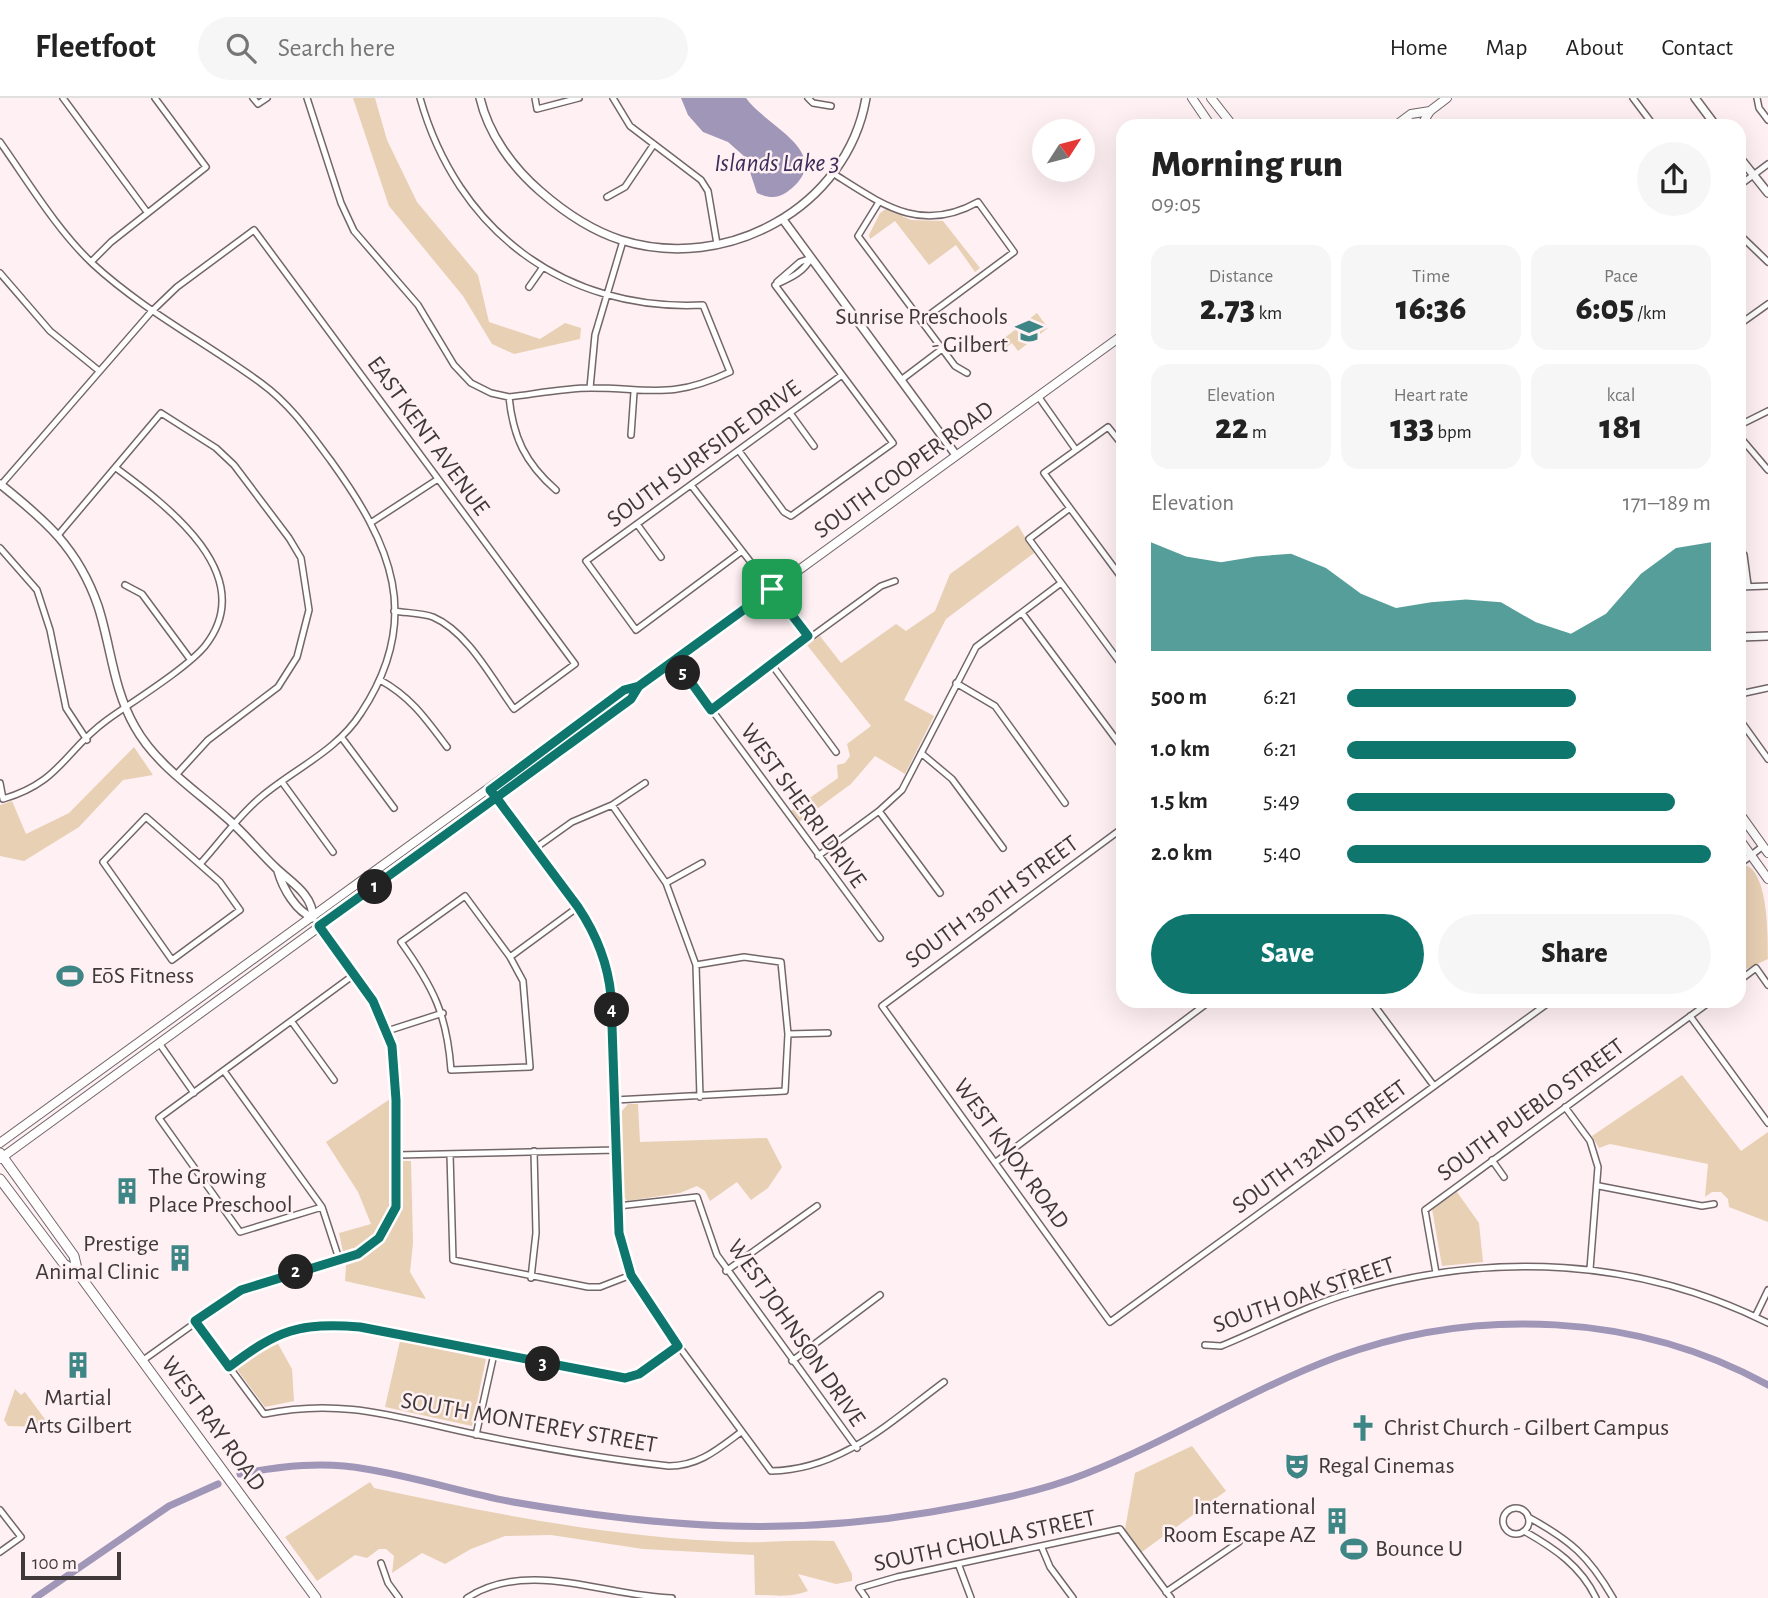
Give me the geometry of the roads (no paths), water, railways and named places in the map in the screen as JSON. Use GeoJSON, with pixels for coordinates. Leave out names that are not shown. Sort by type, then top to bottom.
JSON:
{"type":"FeatureCollection","features":[{"type":"Feature","properties":{"kind":"main road"},"geometry":{"type":"LineString","coordinates":[[1192,98],[1206,119]]}},
{"type":"Feature","properties":{"kind":"main road"},"geometry":{"type":"LineString","coordinates":[[1211,98],[1228,119]]}},
{"type":"Feature","properties":{"kind":"main road"},"geometry":{"type":"LineString","coordinates":[[1425,119],[1430,111],[1447,98]]}},
{"type":"Feature","properties":{"kind":"main road"},"geometry":{"type":"LineString","coordinates":[[1404,119],[1411,114],[1430,111]]}},
{"type":"Feature","properties":{"kind":"main road","name":"SOUTH COOPER ROAD"},"geometry":{"type":"LineString","coordinates":[[0,1143],[490,790],[624,690],[639,686],[1116,340]]}},
{"type":"Feature","properties":{"kind":"main road","name":"SOUTH COOPER ROAD"},"geometry":{"type":"LineString","coordinates":[[1,1156],[631,699],[639,686]]}},
{"type":"Feature","properties":{"kind":"main road"},"geometry":{"type":"LineString","coordinates":[[490,790],[496,798]]}},
{"type":"Feature","properties":{"kind":"main road"},"geometry":{"type":"LineString","coordinates":[[1746,822],[1765,849]]}},
{"type":"Feature","properties":{"kind":"main road"},"geometry":{"type":"LineString","coordinates":[[1746,849],[1768,879]]}},
{"type":"Feature","properties":{"kind":"main road"},"geometry":{"type":"LineString","coordinates":[[152,1033],[159,1043]]}},
{"type":"Feature","properties":{"kind":"main road","name":"WEST RAY ROAD"},"geometry":{"type":"LineString","coordinates":[[1,1156],[74,1256],[78,1273]]}},
{"type":"Feature","properties":{"kind":"main road","name":"WEST RAY ROAD"},"geometry":{"type":"LineString","coordinates":[[0,1179],[64,1264],[78,1273],[316,1598]]}},
{"type":"Feature","properties":{"kind":"street"},"geometry":{"type":"LineString","coordinates":[[63,98],[147,212]]}},
{"type":"Feature","properties":{"kind":"street"},"geometry":{"type":"LineString","coordinates":[[91,262],[147,212],[206,167],[155,98]]}},
{"type":"Feature","properties":{"kind":"street"},"geometry":{"type":"LineString","coordinates":[[253,98],[257,104],[267,98]]}},
{"type":"Feature","properties":{"kind":"street"},"geometry":{"type":"LineString","coordinates":[[307,98],[354,232],[418,305],[454,365],[471,383],[491,393],[509,397],[590,388],[634,392],[670,391],[698,387],[730,372],[703,304],[656,305],[607,293],[543,267],[513,246],[458,188],[432,135],[420,98]]}},
{"type":"Feature","properties":{"kind":"street"},"geometry":{"type":"LineString","coordinates":[[480,98],[510,160],[530,182],[578,220],[623,241],[690,249],[741,239],[784,221],[834,174],[858,131],[866,98]]}},
{"type":"Feature","properties":{"kind":"street"},"geometry":{"type":"LineString","coordinates":[[535,98],[537,109],[579,98]]}},
{"type":"Feature","properties":{"kind":"street"},"geometry":{"type":"LineString","coordinates":[[613,98],[630,126],[701,180],[708,191],[718,244]]}},
{"type":"Feature","properties":{"kind":"street"},"geometry":{"type":"LineString","coordinates":[[808,98],[813,103],[831,106]]}},
{"type":"Feature","properties":{"kind":"street"},"geometry":{"type":"LineString","coordinates":[[1633,98],[1649,119]]}},
{"type":"Feature","properties":{"kind":"street"},"geometry":{"type":"LineString","coordinates":[[1695,98],[1711,119]]}},
{"type":"Feature","properties":{"kind":"street"},"geometry":{"type":"LineString","coordinates":[[1757,98],[1759,108],[1768,120]]}},
{"type":"Feature","properties":{"kind":"street"},"geometry":{"type":"LineString","coordinates":[[0,142],[91,262],[151,312],[262,383],[284,402],[304,424],[372,522],[389,563],[394,611],[387,659],[380,680],[360,715],[342,737],[261,797],[200,863]]}},
{"type":"Feature","properties":{"kind":"street"},"geometry":{"type":"LineString","coordinates":[[607,197],[625,187],[654,144]]}},
{"type":"Feature","properties":{"kind":"street"},"geometry":{"type":"LineString","coordinates":[[1746,180],[1768,164]]}},
{"type":"Feature","properties":{"kind":"street"},"geometry":{"type":"LineString","coordinates":[[1746,166],[1768,193]]}},
{"type":"Feature","properties":{"kind":"street"},"geometry":{"type":"LineString","coordinates":[[834,174],[879,202],[922,216],[943,217],[978,202],[1014,252],[921,321]]}},
{"type":"Feature","properties":{"kind":"street"},"geometry":{"type":"LineString","coordinates":[[879,202],[858,236],[955,366],[967,373]]}},
{"type":"Feature","properties":{"kind":"street"},"geometry":{"type":"LineString","coordinates":[[784,221],[956,455]]}},
{"type":"Feature","properties":{"kind":"street","name":"EAST KENT AVENUE"},"geometry":{"type":"LineString","coordinates":[[151,312],[177,287],[254,230],[575,664],[514,709],[463,640],[448,626],[431,616],[394,611]]}},
{"type":"Feature","properties":{"kind":"street"},"geometry":{"type":"LineString","coordinates":[[590,388],[595,335],[623,241]]}},
{"type":"Feature","properties":{"kind":"street"},"geometry":{"type":"LineString","coordinates":[[1746,241],[1768,262]]}},
{"type":"Feature","properties":{"kind":"street"},"geometry":{"type":"LineString","coordinates":[[738,451],[784,512],[791,516],[892,443],[775,285],[800,262],[811,258]]}},
{"type":"Feature","properties":{"kind":"street"},"geometry":{"type":"LineString","coordinates":[[529,287],[543,267]]}},
{"type":"Feature","properties":{"kind":"street"},"geometry":{"type":"LineString","coordinates":[[0,273],[50,331],[98,370]]}},
{"type":"Feature","properties":{"kind":"street"},"geometry":{"type":"LineString","coordinates":[[1746,320],[1768,304]]}},
{"type":"Feature","properties":{"kind":"street"},"geometry":{"type":"LineString","coordinates":[[142,1361],[241,1290],[266,1280],[340,1262],[369,1247],[379,1238],[393,1216],[397,1155],[395,1064],[387,1031],[373,1001],[313,918],[304,915],[281,884],[278,870],[235,825],[152,751],[125,707],[98,607],[79,564],[59,534],[0,485],[151,312]]}},
{"type":"Feature","properties":{"kind":"street"},"geometry":{"type":"LineString","coordinates":[[901,380],[942,349]]}},
{"type":"Feature","properties":{"kind":"street","name":"SOUTH SURFSIDE DRIVE"},"geometry":{"type":"LineString","coordinates":[[742,551],[636,630],[586,561],[842,375]]}},
{"type":"Feature","properties":{"kind":"street"},"geometry":{"type":"LineString","coordinates":[[631,435],[634,392]]}},
{"type":"Feature","properties":{"kind":"street"},"geometry":{"type":"LineString","coordinates":[[1038,396],[1076,450]]}},
{"type":"Feature","properties":{"kind":"street"},"geometry":{"type":"LineString","coordinates":[[509,397],[517,444],[539,475],[556,490]]}},
{"type":"Feature","properties":{"kind":"street"},"geometry":{"type":"LineString","coordinates":[[1746,422],[1768,411]]}},
{"type":"Feature","properties":{"kind":"street"},"geometry":{"type":"LineString","coordinates":[[59,534],[161,413],[216,448],[257,496],[301,558],[309,610],[297,657],[278,687],[208,740],[176,775]]}},
{"type":"Feature","properties":{"kind":"street"},"geometry":{"type":"LineString","coordinates":[[790,413],[814,446]]}},
{"type":"Feature","properties":{"kind":"street"},"geometry":{"type":"LineString","coordinates":[[1116,437],[1108,427],[1044,473],[1116,570]]}},
{"type":"Feature","properties":{"kind":"street"},"geometry":{"type":"LineString","coordinates":[[1746,444],[1768,470]]}},
{"type":"Feature","properties":{"kind":"street"},"geometry":{"type":"LineString","coordinates":[[0,783],[3,799],[41,785],[125,707],[205,646],[215,626],[222,591],[217,573],[170,508],[116,468]]}},
{"type":"Feature","properties":{"kind":"street"},"geometry":{"type":"LineString","coordinates":[[372,522],[438,479]]}},
{"type":"Feature","properties":{"kind":"street"},"geometry":{"type":"LineString","coordinates":[[691,485],[808,636]]}},
{"type":"Feature","properties":{"kind":"street"},"geometry":{"type":"LineString","coordinates":[[1070,508],[1029,539],[1116,657]]}},
{"type":"Feature","properties":{"kind":"street"},"geometry":{"type":"LineString","coordinates":[[637,524],[661,557]]}},
{"type":"Feature","properties":{"kind":"street"},"geometry":{"type":"LineString","coordinates":[[0,548],[37,590],[50,630],[65,708],[87,740]]}},
{"type":"Feature","properties":{"kind":"street"},"geometry":{"type":"LineString","coordinates":[[1746,570],[1748,585],[1768,586]]}},
{"type":"Feature","properties":{"kind":"street"},"geometry":{"type":"LineString","coordinates":[[711,710],[808,636],[881,586],[895,581]]}},
{"type":"Feature","properties":{"kind":"street"},"geometry":{"type":"LineString","coordinates":[[818,856],[879,811],[902,790],[976,647],[1061,583]]}},
{"type":"Feature","properties":{"kind":"street"},"geometry":{"type":"LineString","coordinates":[[125,585],[142,594],[190,659]]}},
{"type":"Feature","properties":{"kind":"street"},"geometry":{"type":"LineString","coordinates":[[1022,613],[1116,739]]}},
{"type":"Feature","properties":{"kind":"street"},"geometry":{"type":"LineString","coordinates":[[1746,637],[1768,636]]}},
{"type":"Feature","properties":{"kind":"street","name":"WEST SHERRI DRIVE"},"geometry":{"type":"LineString","coordinates":[[675,660],[880,938]]}},
{"type":"Feature","properties":{"kind":"street"},"geometry":{"type":"LineString","coordinates":[[772,665],[836,752]]}},
{"type":"Feature","properties":{"kind":"street"},"geometry":{"type":"LineString","coordinates":[[380,680],[403,692],[417,706],[447,747]]}},
{"type":"Feature","properties":{"kind":"street"},"geometry":{"type":"LineString","coordinates":[[956,684],[995,706],[1065,803]]}},
{"type":"Feature","properties":{"kind":"street"},"geometry":{"type":"LineString","coordinates":[[1746,693],[1768,688]]}},
{"type":"Feature","properties":{"kind":"street"},"geometry":{"type":"LineString","coordinates":[[1746,728],[1768,759]]}},
{"type":"Feature","properties":{"kind":"street"},"geometry":{"type":"LineString","coordinates":[[342,737],[394,808]]}},
{"type":"Feature","properties":{"kind":"street"},"geometry":{"type":"LineString","coordinates":[[921,753],[952,779],[1003,848]]}},
{"type":"Feature","properties":{"kind":"street"},"geometry":{"type":"LineString","coordinates":[[282,782],[333,852]]}},
{"type":"Feature","properties":{"kind":"street"},"geometry":{"type":"LineString","coordinates":[[534,849],[572,822],[612,805],[645,783]]}},
{"type":"Feature","properties":{"kind":"street"},"geometry":{"type":"LineString","coordinates":[[496,798],[578,907],[591,928],[607,967],[619,1233],[631,1275],[678,1346],[741,1432],[771,1471],[816,1465],[857,1448],[944,1382]]}},
{"type":"Feature","properties":{"kind":"street"},"geometry":{"type":"LineString","coordinates":[[612,805],[666,883],[696,965],[700,1097]]}},
{"type":"Feature","properties":{"kind":"street"},"geometry":{"type":"LineString","coordinates":[[879,811],[940,893]]}},
{"type":"Feature","properties":{"kind":"street"},"geometry":{"type":"LineString","coordinates":[[146,817],[200,863],[220,882],[240,910],[172,960],[103,862],[146,817]]}},
{"type":"Feature","properties":{"kind":"street","name":"SOUTH 130TH STREET"},"geometry":{"type":"LineString","coordinates":[[882,1006],[1116,833]]}},
{"type":"Feature","properties":{"kind":"street"},"geometry":{"type":"LineString","coordinates":[[1746,860],[1765,849]]}},
{"type":"Feature","properties":{"kind":"street"},"geometry":{"type":"LineString","coordinates":[[666,883],[702,863]]}},
{"type":"Feature","properties":{"kind":"street"},"geometry":{"type":"LineString","coordinates":[[465,896],[510,957],[523,981],[530,1067],[451,1070],[443,1013],[427,978],[401,942],[465,896]]}},
{"type":"Feature","properties":{"kind":"street"},"geometry":{"type":"LineString","coordinates":[[510,957],[578,907]]}},
{"type":"Feature","properties":{"kind":"street"},"geometry":{"type":"LineString","coordinates":[[615,1100],[785,1091],[788,1034],[781,962],[744,957],[696,965]]}},
{"type":"Feature","properties":{"kind":"street"},"geometry":{"type":"LineString","coordinates":[[1746,976],[1756,968],[1768,985]]}},
{"type":"Feature","properties":{"kind":"street"},"geometry":{"type":"LineString","coordinates":[[322,1208],[240,1232],[159,1118],[355,974]]}},
{"type":"Feature","properties":{"kind":"street","name":"WEST KNOX ROAD"},"geometry":{"type":"LineString","coordinates":[[882,1006],[1110,1322]]}},
{"type":"Feature","properties":{"kind":"street"},"geometry":{"type":"LineString","coordinates":[[996,1162],[1201,1008]]}},
{"type":"Feature","properties":{"kind":"street"},"geometry":{"type":"LineString","coordinates":[[1376,1008],[1434,1086]]}},
{"type":"Feature","properties":{"kind":"street","name":"SOUTH 132ND STREET"},"geometry":{"type":"LineString","coordinates":[[1110,1322],[1541,1008]]}},
{"type":"Feature","properties":{"kind":"street","name":"SOUTH PUEBLO STREET"},"geometry":{"type":"LineString","coordinates":[[1436,1273],[1425,1210],[1701,1008]]}},
{"type":"Feature","properties":{"kind":"street"},"geometry":{"type":"LineString","coordinates":[[387,1031],[443,1013]]}},
{"type":"Feature","properties":{"kind":"street"},"geometry":{"type":"LineString","coordinates":[[1690,1016],[1768,1123]]}},
{"type":"Feature","properties":{"kind":"street"},"geometry":{"type":"LineString","coordinates":[[292,1022],[334,1080]]}},
{"type":"Feature","properties":{"kind":"street"},"geometry":{"type":"LineString","coordinates":[[788,1034],[828,1033]]}},
{"type":"Feature","properties":{"kind":"street"},"geometry":{"type":"LineString","coordinates":[[159,1043],[194,1093]]}},
{"type":"Feature","properties":{"kind":"street"},"geometry":{"type":"LineString","coordinates":[[224,1071],[322,1208],[340,1262]]}},
{"type":"Feature","properties":{"kind":"street"},"geometry":{"type":"LineString","coordinates":[[1565,1107],[1590,1141],[1597,1159],[1599,1186],[1590,1269]]}},
{"type":"Feature","properties":{"kind":"street"},"geometry":{"type":"LineString","coordinates":[[397,1155],[616,1150]]}},
{"type":"Feature","properties":{"kind":"street"},"geometry":{"type":"LineString","coordinates":[[531,1278],[536,1233],[534,1151]]}},
{"type":"Feature","properties":{"kind":"street"},"geometry":{"type":"LineString","coordinates":[[450,1154],[453,1260],[531,1278],[588,1287],[600,1287],[631,1275]]}},
{"type":"Feature","properties":{"kind":"street"},"geometry":{"type":"LineString","coordinates":[[1492,1160],[1504,1177]]}},
{"type":"Feature","properties":{"kind":"street"},"geometry":{"type":"LineString","coordinates":[[1599,1186],[1702,1206],[1714,1205]]}},
{"type":"Feature","properties":{"kind":"street","name":"WEST JOHNSON DRIVE"},"geometry":{"type":"LineString","coordinates":[[618,1206],[697,1197],[711,1243],[726,1271],[857,1448]]}},
{"type":"Feature","properties":{"kind":"street"},"geometry":{"type":"LineString","coordinates":[[726,1271],[817,1206]]}},
{"type":"Feature","properties":{"kind":"street","name":"SOUTH OAK STREET"},"geometry":{"type":"LineString","coordinates":[[1205,1345],[1221,1346],[1352,1292],[1436,1273],[1519,1265],[1590,1269],[1670,1284],[1768,1323]]}},
{"type":"Feature","properties":{"kind":"street"},"geometry":{"type":"LineString","coordinates":[[1345,1273],[1352,1292]]}},
{"type":"Feature","properties":{"kind":"street"},"geometry":{"type":"LineString","coordinates":[[1755,1317],[1768,1290]]}},
{"type":"Feature","properties":{"kind":"street"},"geometry":{"type":"LineString","coordinates":[[792,1361],[880,1295]]}},
{"type":"Feature","properties":{"kind":"street"},"geometry":{"type":"LineString","coordinates":[[195,1321],[229,1367],[265,1340],[302,1327],[325,1324],[360,1327],[625,1378],[639,1374],[678,1346]]}},
{"type":"Feature","properties":{"kind":"street"},"geometry":{"type":"LineString","coordinates":[[476,1435],[494,1354]]}},
{"type":"Feature","properties":{"kind":"street","name":"SOUTH MONTEREY STREET"},"geometry":{"type":"LineString","coordinates":[[229,1367],[264,1414],[296,1407],[351,1407],[476,1435],[617,1460],[677,1466],[703,1460],[741,1432]]}},
{"type":"Feature","properties":{"kind":"street"},"geometry":{"type":"LineString","coordinates":[[1524,1531],[1516,1534],[1508,1532],[1504,1527],[1503,1517],[1514,1508],[1523,1511],[1528,1517],[1578,1548],[1596,1570],[1613,1598]]}},
{"type":"Feature","properties":{"kind":"street"},"geometry":{"type":"LineString","coordinates":[[0,1510],[21,1538],[0,1552]]}},
{"type":"Feature","properties":{"kind":"street"},"geometry":{"type":"LineString","coordinates":[[1524,1531],[1528,1517]]}},
{"type":"Feature","properties":{"kind":"street","name":"SOUTH CHOLLA STREET"},"geometry":{"type":"LineString","coordinates":[[866,1598],[859,1588],[897,1577],[959,1566],[1120,1529],[1167,1592]]}},
{"type":"Feature","properties":{"kind":"street"},"geometry":{"type":"LineString","coordinates":[[1524,1531],[1566,1558],[1584,1578],[1596,1598]]}},
{"type":"Feature","properties":{"kind":"street"},"geometry":{"type":"LineString","coordinates":[[1171,1598],[1167,1592],[1239,1542]]}},
{"type":"Feature","properties":{"kind":"street"},"geometry":{"type":"LineString","coordinates":[[1042,1548],[1050,1567],[1073,1598]]}},
{"type":"Feature","properties":{"kind":"street"},"geometry":{"type":"LineString","coordinates":[[381,1563],[388,1583],[399,1598]]}},
{"type":"Feature","properties":{"kind":"street"},"geometry":{"type":"LineString","coordinates":[[959,1566],[971,1598]]}},
{"type":"Feature","properties":{"kind":"street"},"geometry":{"type":"LineString","coordinates":[[467,1598],[486,1588],[526,1580],[548,1580],[645,1598],[672,1598]]}},
{"type":"Feature","properties":{"kind":"water","name":"Islands Lake 3"},"geometry":{"type":"Polygon","coordinates":[[[681,98],[746,98],[793,141],[802,153],[805,165],[801,178],[780,196],[769,197],[757,193],[745,157],[728,142],[703,132],[688,115],[681,98]]]}},
{"type":"Feature","properties":{"kind":"waterway"},"geometry":{"type":"LineString","coordinates":[[240,1474],[334,1465],[385,1472],[513,1502],[619,1518],[722,1526],[824,1524],[931,1512],[1048,1487],[1117,1461],[1274,1384],[1337,1357],[1390,1341],[1444,1330],[1500,1324],[1556,1325],[1611,1331],[1665,1343],[1718,1361],[1768,1385]]}},
{"type":"Feature","properties":{"kind":"waterway"},"geometry":{"type":"LineString","coordinates":[[35,1598],[169,1506],[218,1484]]}},
{"type":"Feature","properties":{"kind":"place","name":"Sunrise Preschools - Gilbert"},"geometry":{"type":"Point","coordinates":[1029,331]}},
{"type":"Feature","properties":{"kind":"place","name":"EōS Fitness"},"geometry":{"type":"Point","coordinates":[70,976]}},
{"type":"Feature","properties":{"kind":"place","name":"The Growing Place Preschool"},"geometry":{"type":"Point","coordinates":[127,1191]}},
{"type":"Feature","properties":{"kind":"place","name":"Prestige Animal Clinic"},"geometry":{"type":"Point","coordinates":[180,1258]}},
{"type":"Feature","properties":{"kind":"place","name":"Martial Arts Gilbert"},"geometry":{"type":"Point","coordinates":[78,1365]}},
{"type":"Feature","properties":{"kind":"place","name":"Christ Church - Gilbert Campus"},"geometry":{"type":"Point","coordinates":[1363,1428]}},
{"type":"Feature","properties":{"kind":"place","name":"Regal Cinemas"},"geometry":{"type":"Point","coordinates":[1297,1466]}},
{"type":"Feature","properties":{"kind":"place","name":"International Room Escape AZ"},"geometry":{"type":"Point","coordinates":[1337,1521]}},
{"type":"Feature","properties":{"kind":"place","name":"Bounce U"},"geometry":{"type":"Point","coordinates":[1354,1549]}}]}
